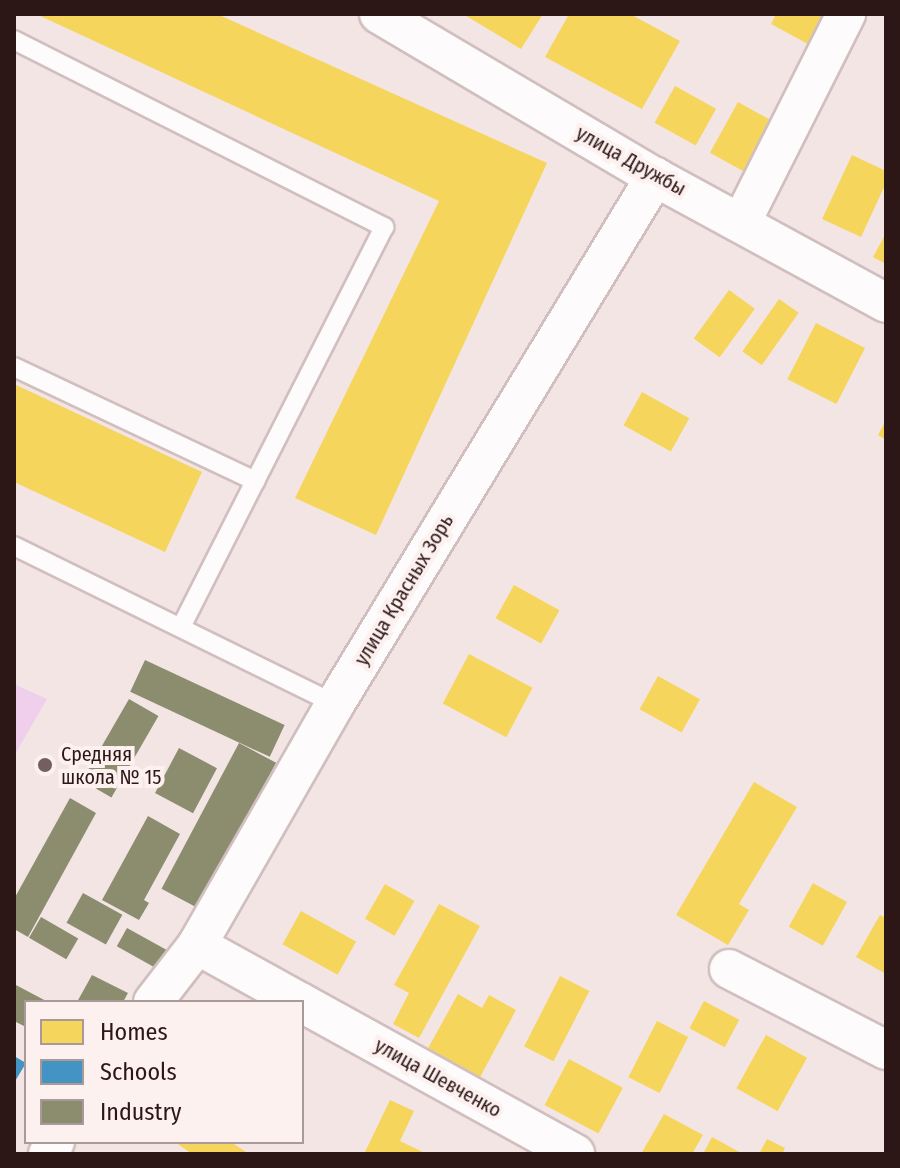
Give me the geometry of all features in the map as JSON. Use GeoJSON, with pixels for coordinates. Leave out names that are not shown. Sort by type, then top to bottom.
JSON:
{"type":"FeatureCollection","features":[{"type":"Feature","properties":{"kind":"street","name":"улица Дружбы"},"geometry":{"type":"LineString","coordinates":[[379,14],[655,177],[742,221],[886,303]]}},
{"type":"Feature","properties":{"kind":"street"},"geometry":{"type":"LineString","coordinates":[[742,221],[846,14]]}},
{"type":"Feature","properties":{"kind":"street","name":"улица Красных Зорь"},"geometry":{"type":"LineString","coordinates":[[155,1000],[197,945],[335,704],[655,177]]}},
{"type":"Feature","properties":{"kind":"street","name":"улица Шевченко"},"geometry":{"type":"LineString","coordinates":[[197,945],[297,1000]]}},
{"type":"Feature","properties":{"kind":"street"},"geometry":{"type":"LineString","coordinates":[[729,969],[886,1050]]}},
{"type":"Feature","properties":{"kind":"street","name":"улица Шевченко"},"geometry":{"type":"LineString","coordinates":[[304,1004],[575,1154]]}},
{"type":"Feature","properties":{"kind":"lane"},"geometry":{"type":"LineString","coordinates":[[14,40],[384,227],[182,625]]}},
{"type":"Feature","properties":{"kind":"lane"},"geometry":{"type":"LineString","coordinates":[[14,367],[255,481]]}},
{"type":"Feature","properties":{"kind":"lane"},"geometry":{"type":"LineString","coordinates":[[14,546],[182,625],[335,704]]}},
{"type":"Feature","properties":{"kind":"shaded area"},"geometry":{"type":"Polygon","coordinates":[[[14,684],[47,699],[14,756],[14,684]]]}},
{"type":"Feature","properties":{"kind":"building: Homes"},"geometry":{"type":"Polygon","coordinates":[[[36,14],[217,14],[547,163],[376,535],[295,498],[439,201],[36,14]]]}},
{"type":"Feature","properties":{"kind":"building: Homes"},"geometry":{"type":"Polygon","coordinates":[[[463,14],[543,14],[521,49],[463,14]]]}},
{"type":"Feature","properties":{"kind":"building: Homes"},"geometry":{"type":"Polygon","coordinates":[[[569,14],[630,14],[680,41],[642,109],[545,57],[569,14]]]}},
{"type":"Feature","properties":{"kind":"building: Homes"},"geometry":{"type":"Polygon","coordinates":[[[776,14],[824,14],[808,44],[771,24],[776,14]]]}},
{"type":"Feature","properties":{"kind":"building: Homes"},"geometry":{"type":"Polygon","coordinates":[[[675,86],[716,109],[696,146],[655,123],[675,86]]]}},
{"type":"Feature","properties":{"kind":"building: Homes"},"geometry":{"type":"Polygon","coordinates":[[[738,102],[776,123],[747,174],[710,153],[738,102]]]}},
{"type":"Feature","properties":{"kind":"building: Homes"},"geometry":{"type":"Polygon","coordinates":[[[852,155],[886,171],[886,183],[861,237],[822,219],[852,155]]]}},
{"type":"Feature","properties":{"kind":"building: Homes"},"geometry":{"type":"Polygon","coordinates":[[[886,233],[886,264],[873,257],[886,233]]]}},
{"type":"Feature","properties":{"kind":"building: Homes"},"geometry":{"type":"Polygon","coordinates":[[[729,290],[755,309],[720,357],[694,339],[729,290]]]}},
{"type":"Feature","properties":{"kind":"building: Homes"},"geometry":{"type":"Polygon","coordinates":[[[779,299],[799,313],[762,365],[742,351],[779,299]]]}},
{"type":"Feature","properties":{"kind":"building: Homes"},"geometry":{"type":"Polygon","coordinates":[[[816,323],[865,348],[836,404],[787,379],[816,323]]]}},
{"type":"Feature","properties":{"kind":"building: Homes"},"geometry":{"type":"Polygon","coordinates":[[[14,384],[202,472],[165,552],[14,482],[14,384]]]}},
{"type":"Feature","properties":{"kind":"building: Homes"},"geometry":{"type":"Polygon","coordinates":[[[642,392],[689,418],[671,451],[624,425],[642,392]]]}},
{"type":"Feature","properties":{"kind":"building: Homes"},"geometry":{"type":"Polygon","coordinates":[[[886,420],[886,440],[878,435],[886,420]]]}},
{"type":"Feature","properties":{"kind":"building: Homes"},"geometry":{"type":"Polygon","coordinates":[[[514,585],[559,610],[541,643],[496,618],[514,585]]]}},
{"type":"Feature","properties":{"kind":"building: Homes"},"geometry":{"type":"Polygon","coordinates":[[[469,654],[533,688],[506,737],[443,703],[469,654]]]}},
{"type":"Feature","properties":{"kind":"building: Homes"},"geometry":{"type":"Polygon","coordinates":[[[658,676],[700,699],[682,733],[640,709],[658,676]]]}},
{"type":"Feature","properties":{"kind":"building: Homes"},"geometry":{"type":"Polygon","coordinates":[[[754,782],[797,807],[739,904],[749,910],[728,945],[676,915],[754,782]]]}},
{"type":"Feature","properties":{"kind":"building: Homes"},"geometry":{"type":"Polygon","coordinates":[[[813,883],[847,902],[823,946],[789,927],[813,883]]]}},
{"type":"Feature","properties":{"kind":"building: Homes"},"geometry":{"type":"Polygon","coordinates":[[[385,884],[414,901],[394,936],[365,919],[385,884]]]}},
{"type":"Feature","properties":{"kind":"building: Homes"},"geometry":{"type":"Polygon","coordinates":[[[439,904],[480,926],[419,1038],[393,1024],[409,993],[394,985],[439,904]]]}},
{"type":"Feature","properties":{"kind":"building: Homes"},"geometry":{"type":"Polygon","coordinates":[[[301,911],[356,942],[338,975],[283,944],[301,911]]]}},
{"type":"Feature","properties":{"kind":"building: Homes"},"geometry":{"type":"Polygon","coordinates":[[[880,915],[886,918],[886,974],[856,957],[880,915]]]}},
{"type":"Feature","properties":{"kind":"building: Homes"},"geometry":{"type":"Polygon","coordinates":[[[560,976],[589,991],[554,1061],[524,1046],[560,976]]]}},
{"type":"Feature","properties":{"kind":"building: Homes"},"geometry":{"type":"Polygon","coordinates":[[[458,994],[482,1008],[489,995],[516,1010],[478,1081],[426,1052],[458,994]]]}},
{"type":"Feature","properties":{"kind":"building: Homes"},"geometry":{"type":"Polygon","coordinates":[[[704,1001],[739,1020],[725,1047],[689,1028],[704,1001]]]}},
{"type":"Feature","properties":{"kind":"building: Homes"},"geometry":{"type":"Polygon","coordinates":[[[657,1021],[688,1037],[660,1093],[628,1077],[657,1021]]]}},
{"type":"Feature","properties":{"kind":"building: Homes"},"geometry":{"type":"Polygon","coordinates":[[[766,1035],[807,1058],[778,1111],[736,1088],[766,1035]]]}},
{"type":"Feature","properties":{"kind":"building: Homes"},"geometry":{"type":"Polygon","coordinates":[[[569,1059],[623,1088],[598,1134],[545,1105],[569,1059]]]}},
{"type":"Feature","properties":{"kind":"building: Homes"},"geometry":{"type":"Polygon","coordinates":[[[390,1100],[414,1111],[400,1141],[427,1154],[364,1154],[390,1100]]]}},
{"type":"Feature","properties":{"kind":"building: Homes"},"geometry":{"type":"Polygon","coordinates":[[[664,1114],[703,1135],[692,1154],[641,1154],[664,1114]]]}},
{"type":"Feature","properties":{"kind":"building: Homes"},"geometry":{"type":"Polygon","coordinates":[[[712,1137],[743,1154],[703,1154],[712,1137]]]}},
{"type":"Feature","properties":{"kind":"building: Homes"},"geometry":{"type":"Polygon","coordinates":[[[767,1139],[785,1148],[782,1154],[759,1154],[767,1139]]]}},
{"type":"Feature","properties":{"kind":"building: Homes"},"geometry":{"type":"Polygon","coordinates":[[[178,1144],[234,1144],[249,1154],[192,1154],[178,1144]]]}},
{"type":"Feature","properties":{"kind":"building: Schools"},"geometry":{"type":"Polygon","coordinates":[[[14,1056],[24,1062],[24,1066],[14,1083],[14,1056]]]}},
{"type":"Feature","properties":{"kind":"building: Industry"},"geometry":{"type":"Polygon","coordinates":[[[145,660],[285,725],[270,757],[130,692],[145,660]]]}},
{"type":"Feature","properties":{"kind":"building: Industry"},"geometry":{"type":"Polygon","coordinates":[[[129,699],[158,716],[111,797],[82,780],[129,699]]]}},
{"type":"Feature","properties":{"kind":"building: Industry"},"geometry":{"type":"Polygon","coordinates":[[[239,743],[276,763],[199,908],[162,889],[239,743]]]}},
{"type":"Feature","properties":{"kind":"building: Industry"},"geometry":{"type":"Polygon","coordinates":[[[179,748],[217,768],[193,813],[155,793],[179,748]]]}},
{"type":"Feature","properties":{"kind":"building: Industry"},"geometry":{"type":"Polygon","coordinates":[[[70,798],[96,813],[28,937],[14,929],[14,899],[70,798]]]}},
{"type":"Feature","properties":{"kind":"building: Industry"},"geometry":{"type":"Polygon","coordinates":[[[148,816],[180,834],[144,900],[149,903],[139,920],[102,900],[148,816]]]}},
{"type":"Feature","properties":{"kind":"building: Industry"},"geometry":{"type":"Polygon","coordinates":[[[83,893],[122,915],[106,945],[67,923],[83,893]]]}},
{"type":"Feature","properties":{"kind":"building: Industry"},"geometry":{"type":"Polygon","coordinates":[[[41,917],[78,938],[66,959],[29,938],[41,917]]]}},
{"type":"Feature","properties":{"kind":"building: Industry"},"geometry":{"type":"Polygon","coordinates":[[[127,928],[169,951],[159,970],[117,946],[127,928]]]}},
{"type":"Feature","properties":{"kind":"building: Industry"},"geometry":{"type":"Polygon","coordinates":[[[92,975],[128,993],[124,1000],[78,1000],[92,975]]]}},
{"type":"Feature","properties":{"kind":"building: Industry"},"geometry":{"type":"Polygon","coordinates":[[[14,984],[44,1000],[24,1000],[24,1026],[14,1021],[14,984]]]}},
{"type":"Feature","properties":{"kind":"place","name":"Средняя школа № 15"},"geometry":{"type":"Point","coordinates":[45,765]}}]}
